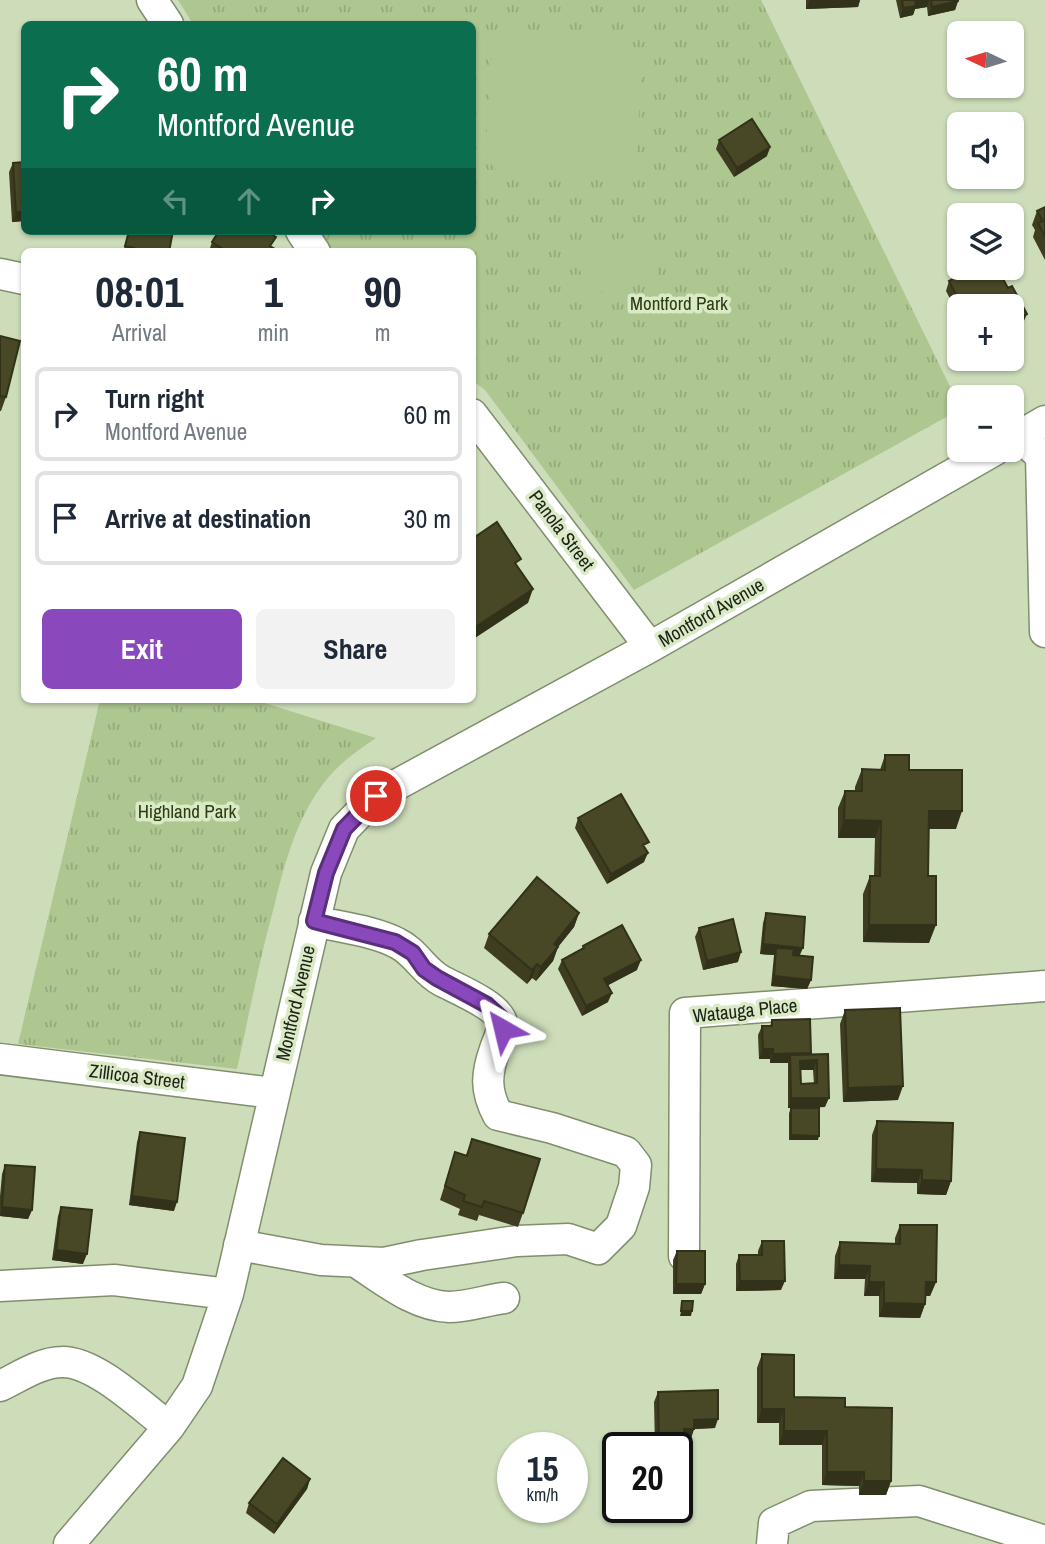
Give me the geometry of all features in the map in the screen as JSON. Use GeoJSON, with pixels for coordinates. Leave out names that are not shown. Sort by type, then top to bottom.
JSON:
{"type":"FeatureCollection","features":[{"type":"Feature","properties":{"kind":"street"},"geometry":{"type":"LineString","coordinates":[[152,0],[166,21]]}},
{"type":"Feature","properties":{"kind":"street"},"geometry":{"type":"LineString","coordinates":[[0,274],[21,278]]}},
{"type":"Feature","properties":{"kind":"street","name":"Panola Street"},"geometry":{"type":"LineString","coordinates":[[476,419],[650,647]]}},
{"type":"Feature","properties":{"kind":"street","name":"Montford Avenue"},"geometry":{"type":"LineString","coordinates":[[1024,433],[1045,421]]}},
{"type":"Feature","properties":{"kind":"street"},"geometry":{"type":"LineString","coordinates":[[1024,449],[1041,456],[1045,632]]}},
{"type":"Feature","properties":{"kind":"street","name":"Montford Avenue"},"geometry":{"type":"LineString","coordinates":[[69,1544],[169,1427],[197,1386],[228,1294],[314,921],[326,873],[344,829],[376,796],[650,647],[974,462]]}},
{"type":"Feature","properties":{"kind":"street"},"geometry":{"type":"LineString","coordinates":[[239,1245],[321,1260],[384,1263],[517,1241],[568,1239],[598,1248],[621,1226],[634,1187],[635,1165],[626,1152],[552,1128],[498,1115],[489,1098],[489,1066],[503,1029],[501,1018],[487,1005],[437,978],[424,969],[413,953],[395,942],[314,921]]}},
{"type":"Feature","properties":{"kind":"street","name":"Watauga Place"},"geometry":{"type":"LineString","coordinates":[[684,1256],[685,1013],[1045,986]]}},
{"type":"Feature","properties":{"kind":"street","name":"Zillicoa Street"},"geometry":{"type":"LineString","coordinates":[[0,1059],[274,1093]]}},
{"type":"Feature","properties":{"kind":"street"},"geometry":{"type":"LineString","coordinates":[[356,1262],[420,1300],[449,1307],[504,1298]]}},
{"type":"Feature","properties":{"kind":"street"},"geometry":{"type":"LineString","coordinates":[[0,1286],[114,1280],[228,1294]]}},
{"type":"Feature","properties":{"kind":"street"},"geometry":{"type":"LineString","coordinates":[[0,1386],[44,1366],[61,1362],[81,1364],[169,1427]]}},
{"type":"Feature","properties":{"kind":"street"},"geometry":{"type":"LineString","coordinates":[[772,1544],[774,1522],[811,1506],[919,1501],[1045,1541]]}},
{"type":"Feature","properties":{"kind":"green space","name":"Montford Park"},"geometry":{"type":"Polygon","coordinates":[[[178,0],[761,0],[949,385],[947,385],[947,417],[634,590],[485,390],[476,383],[476,248],[329,248],[320,235],[476,235],[476,21],[191,21],[178,0]]]}},
{"type":"Feature","properties":{"kind":"green space"},"geometry":{"type":"Polygon","coordinates":[[[511,35],[622,37],[642,55],[636,169],[624,180],[497,171],[485,157],[492,45],[511,35]]]}},
{"type":"Feature","properties":{"kind":"green space"},"geometry":{"type":"Polygon","coordinates":[[[649,233],[659,280],[585,295],[576,247],[649,233]]]}},
{"type":"Feature","properties":{"kind":"green space","name":"Highland Park"},"geometry":{"type":"Polygon","coordinates":[[[99,703],[265,703],[376,738],[332,773],[300,824],[288,856],[269,927],[237,1069],[18,1044],[99,703]]]}},
{"type":"Feature","properties":{"kind":"building"},"geometry":{"type":"Polygon","coordinates":[[[902,0],[915,0],[916,6],[903,8],[902,0]]]}},
{"type":"Feature","properties":{"kind":"building"},"geometry":{"type":"Polygon","coordinates":[[[931,0],[958,0],[958,1],[932,7],[931,0]]]}},
{"type":"Feature","properties":{"kind":"building"},"geometry":{"type":"Polygon","coordinates":[[[752,119],[770,147],[737,168],[719,140],[752,119]]]}},
{"type":"Feature","properties":{"kind":"building"},"geometry":{"type":"Polygon","coordinates":[[[21,162],[21,212],[16,212],[13,163],[21,162]]]}},
{"type":"Feature","properties":{"kind":"building"},"geometry":{"type":"Polygon","coordinates":[[[1045,207],[1045,237],[1038,223],[1043,221],[1037,211],[1045,207]]]}},
{"type":"Feature","properties":{"kind":"building"},"geometry":{"type":"Polygon","coordinates":[[[128,235],[172,235],[170,248],[125,246],[128,235]]]}},
{"type":"Feature","properties":{"kind":"building"},"geometry":{"type":"Polygon","coordinates":[[[216,235],[276,237],[270,246],[273,248],[222,248],[212,242],[216,235]]]}},
{"type":"Feature","properties":{"kind":"building"},"geometry":{"type":"Polygon","coordinates":[[[1004,280],[1008,288],[1012,286],[1016,294],[956,294],[949,281],[1004,280]]]}},
{"type":"Feature","properties":{"kind":"building"},"geometry":{"type":"Polygon","coordinates":[[[0,336],[20,341],[6,397],[0,396],[0,336]]]}},
{"type":"Feature","properties":{"kind":"building"},"geometry":{"type":"Polygon","coordinates":[[[497,522],[521,559],[515,563],[533,589],[476,627],[476,536],[497,522]]]}},
{"type":"Feature","properties":{"kind":"building"},"geometry":{"type":"Polygon","coordinates":[[[885,755],[909,755],[909,770],[962,770],[962,811],[929,811],[928,876],[936,876],[936,925],[869,925],[870,876],[880,876],[881,821],[844,820],[845,791],[862,791],[862,769],[885,770],[885,755]]]}},
{"type":"Feature","properties":{"kind":"building"},"geometry":{"type":"Polygon","coordinates":[[[621,794],[649,842],[643,845],[648,853],[611,874],[578,818],[621,794]]]}},
{"type":"Feature","properties":{"kind":"building"},"geometry":{"type":"Polygon","coordinates":[[[537,877],[579,913],[554,944],[558,947],[541,967],[537,964],[532,970],[489,934],[537,877]]]}},
{"type":"Feature","properties":{"kind":"building"},"geometry":{"type":"Polygon","coordinates":[[[766,913],[805,917],[803,948],[763,944],[766,913]]]}},
{"type":"Feature","properties":{"kind":"building"},"geometry":{"type":"Polygon","coordinates":[[[733,919],[741,952],[707,961],[699,928],[733,919]]]}},
{"type":"Feature","properties":{"kind":"building"},"geometry":{"type":"Polygon","coordinates":[[[622,925],[641,960],[604,979],[612,993],[586,1006],[562,960],[622,925]]]}},
{"type":"Feature","properties":{"kind":"building"},"geometry":{"type":"Polygon","coordinates":[[[776,948],[794,949],[793,955],[813,957],[811,980],[774,976],[776,948]]]}},
{"type":"Feature","properties":{"kind":"building"},"geometry":{"type":"Polygon","coordinates":[[[900,1008],[903,1086],[848,1088],[845,1010],[900,1008]]]}},
{"type":"Feature","properties":{"kind":"building"},"geometry":{"type":"Polygon","coordinates":[[[810,1019],[811,1053],[773,1054],[773,1049],[763,1049],[762,1026],[772,1026],[772,1020],[810,1019]]]}},
{"type":"Feature","properties":{"kind":"building"},"geometry":{"type":"Polygon","coordinates":[[[828,1054],[829,1098],[791,1098],[790,1055],[828,1054]],[[817,1060],[800,1061],[801,1084],[817,1083],[817,1060]]]}},
{"type":"Feature","properties":{"kind":"building"},"geometry":{"type":"Polygon","coordinates":[[[791,1108],[819,1108],[819,1136],[791,1135],[791,1108]]]}},
{"type":"Feature","properties":{"kind":"building"},"geometry":{"type":"Polygon","coordinates":[[[877,1121],[953,1123],[951,1181],[922,1180],[922,1170],[876,1169],[877,1121]]]}},
{"type":"Feature","properties":{"kind":"building"},"geometry":{"type":"Polygon","coordinates":[[[140,1132],[185,1138],[177,1202],[132,1196],[140,1132]]]}},
{"type":"Feature","properties":{"kind":"building"},"geometry":{"type":"Polygon","coordinates":[[[472,1139],[540,1159],[523,1213],[484,1201],[482,1207],[463,1201],[465,1195],[445,1186],[455,1152],[467,1156],[472,1139]]]}},
{"type":"Feature","properties":{"kind":"building"},"geometry":{"type":"Polygon","coordinates":[[[5,1165],[35,1167],[32,1210],[2,1207],[5,1165]]]}},
{"type":"Feature","properties":{"kind":"building"},"geometry":{"type":"Polygon","coordinates":[[[61,1207],[92,1210],[87,1254],[56,1250],[61,1207]]]}},
{"type":"Feature","properties":{"kind":"building"},"geometry":{"type":"Polygon","coordinates":[[[900,1225],[937,1225],[936,1282],[926,1282],[925,1304],[884,1303],[884,1282],[869,1282],[870,1266],[839,1265],[840,1242],[900,1244],[900,1225]]]}},
{"type":"Feature","properties":{"kind":"building"},"geometry":{"type":"Polygon","coordinates":[[[762,1241],[784,1241],[785,1281],[740,1281],[739,1255],[762,1255],[762,1241]]]}},
{"type":"Feature","properties":{"kind":"building"},"geometry":{"type":"Polygon","coordinates":[[[677,1251],[705,1251],[705,1284],[676,1284],[677,1251]]]}},
{"type":"Feature","properties":{"kind":"building"},"geometry":{"type":"Polygon","coordinates":[[[682,1301],[693,1301],[692,1311],[681,1311],[682,1301]]]}},
{"type":"Feature","properties":{"kind":"building"},"geometry":{"type":"Polygon","coordinates":[[[762,1354],[794,1355],[794,1397],[845,1398],[845,1407],[892,1408],[891,1481],[864,1481],[864,1472],[827,1472],[827,1431],[784,1431],[784,1409],[762,1409],[762,1354]]]}},
{"type":"Feature","properties":{"kind":"building"},"geometry":{"type":"Polygon","coordinates":[[[718,1390],[718,1419],[694,1420],[694,1429],[684,1429],[684,1432],[659,1432],[658,1392],[718,1390]]]}},
{"type":"Feature","properties":{"kind":"building"},"geometry":{"type":"Polygon","coordinates":[[[283,1458],[310,1479],[277,1524],[249,1503],[283,1458]]]}},
{"type":"Feature","properties":{"kind":"route"},"geometry":{"type":"LineString","coordinates":[[376,796],[344,829],[326,873],[314,921],[395,942],[413,953],[424,969],[437,978],[487,1005],[501,1018],[503,1029]]}}]}
